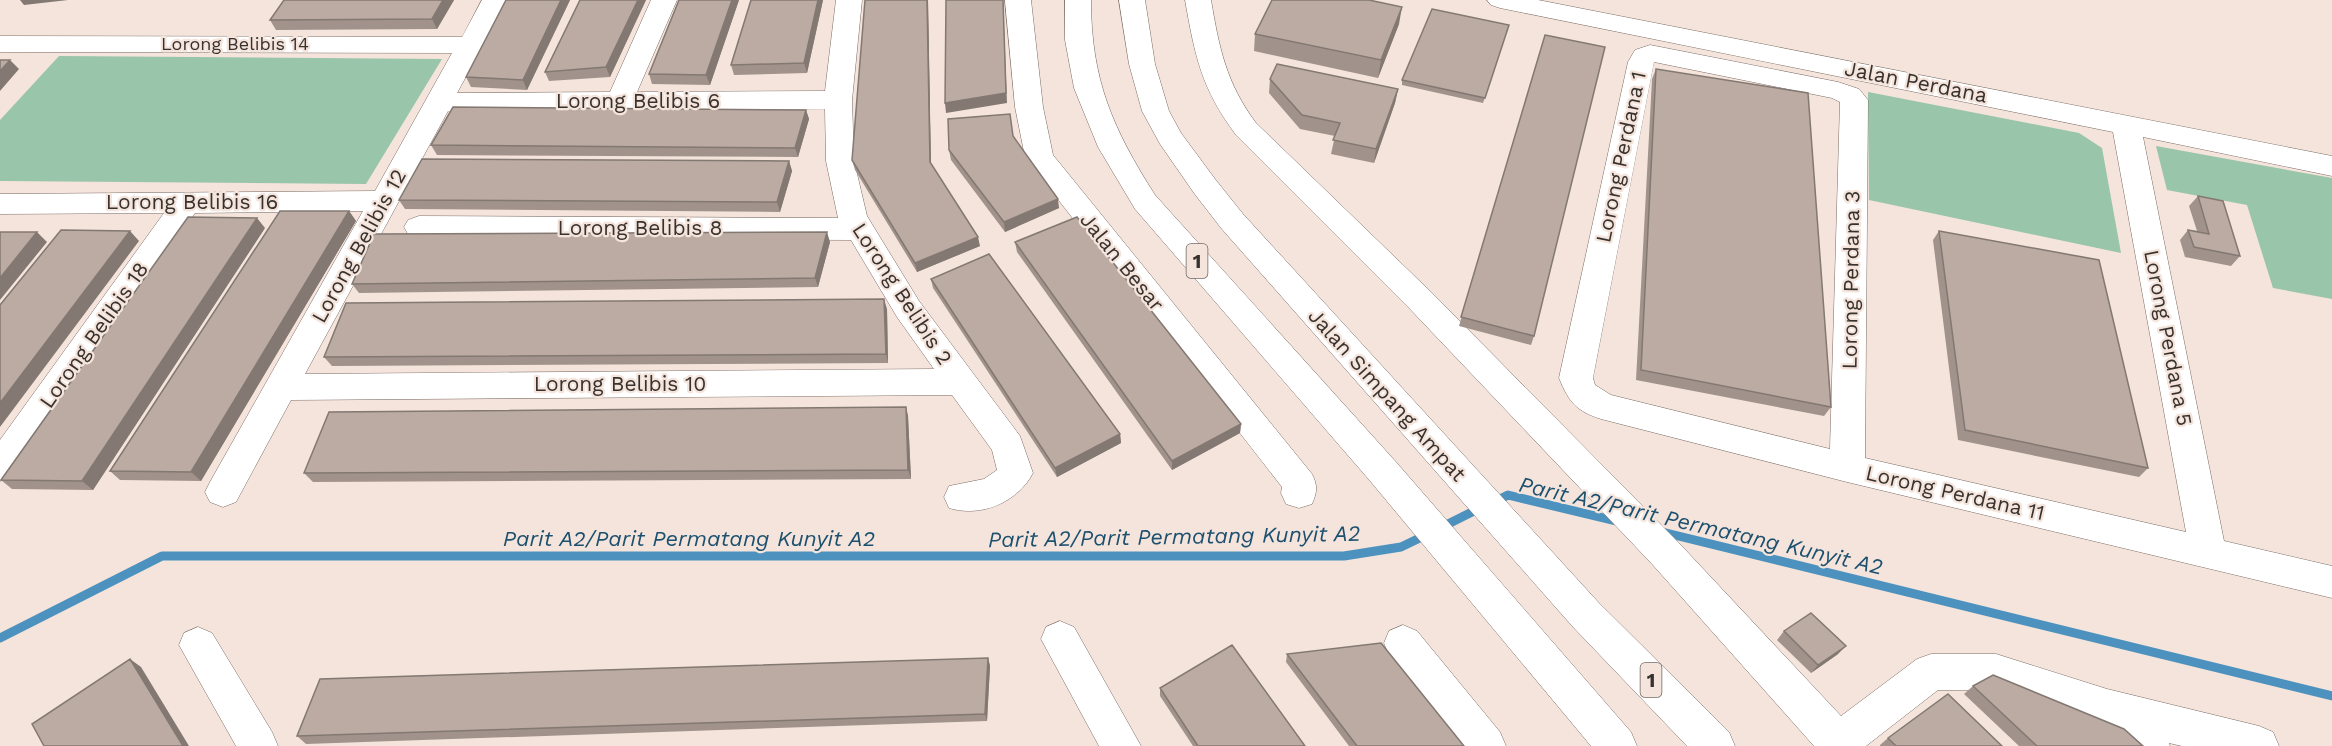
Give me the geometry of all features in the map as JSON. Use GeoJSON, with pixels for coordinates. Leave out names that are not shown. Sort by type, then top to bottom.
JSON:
{"type":"FeatureCollection","features":[{"type":"Feature","properties":{"kind":"main road","name":"Lorong Belibis 12"},"geometry":{"type":"LineString","coordinates":[[223,492],[495,0]]}},
{"type":"Feature","properties":{"kind":"main road"},"geometry":{"type":"LineString","coordinates":[[620,101],[664,0]]}},
{"type":"Feature","properties":{"kind":"main road","name":"Lorong Belibis 2"},"geometry":{"type":"LineString","coordinates":[[849,0],[838,100],[840,161],[852,217],[908,309],[959,382],[1008,446],[1015,473],[1005,486],[985,495],[962,497]]}},
{"type":"Feature","properties":{"kind":"main road","name":"Jalan Besar"},"geometry":{"type":"LineString","coordinates":[[1018,0],[1029,107],[1039,157],[1300,484],[1299,493]]}},
{"type":"Feature","properties":{"kind":"main road","name":"1"},"geometry":{"type":"LineString","coordinates":[[1078,0],[1079,47],[1093,109],[1116,158],[1145,202],[1538,650],[1617,746]]}},
{"type":"Feature","properties":{"kind":"main road","name":"Jalan Simpang Ampat"},"geometry":{"type":"LineString","coordinates":[[1132,0],[1146,82],[1161,123],[1189,166],[1232,221],[1586,615],[1715,746]]}},
{"type":"Feature","properties":{"kind":"main road"},"geometry":{"type":"LineString","coordinates":[[1198,0],[1207,56],[1214,77],[1227,106],[1246,129],[1421,301],[1665,553],[1840,744],[1931,672],[1996,672],[2107,708],[2259,746]]}},
{"type":"Feature","properties":{"kind":"main road","name":"Jalan Perdana"},"geometry":{"type":"LineString","coordinates":[[1500,0],[2332,166]]}},
{"type":"Feature","properties":{"kind":"main road","name":"Lorong Belibis 14"},"geometry":{"type":"LineString","coordinates":[[0,44],[470,45]]}},
{"type":"Feature","properties":{"kind":"main road","name":"Lorong Perdana 1"},"geometry":{"type":"LineString","coordinates":[[1582,393],[1576,378],[1644,56],[1650,52],[1849,95]]}},
{"type":"Feature","properties":{"kind":"main road","name":"Lorong Perdana 3"},"geometry":{"type":"LineString","coordinates":[[1847,468],[1855,107],[1854,100],[1849,95]]}},
{"type":"Feature","properties":{"kind":"main road","name":"Lorong Belibis 6"},"geometry":{"type":"LineString","coordinates":[[439,102],[838,100]]}},
{"type":"Feature","properties":{"kind":"main road","name":"Lorong Perdana 5"},"geometry":{"type":"LineString","coordinates":[[2126,124],[2208,554]]}},
{"type":"Feature","properties":{"kind":"main road","name":"Lorong Belibis 16"},"geometry":{"type":"LineString","coordinates":[[0,204],[384,201]]}},
{"type":"Feature","properties":{"kind":"main road","name":"Lorong Belibis 18"},"geometry":{"type":"LineString","coordinates":[[0,467],[187,202]]}},
{"type":"Feature","properties":{"kind":"main road","name":"Lorong Belibis 8"},"geometry":{"type":"LineString","coordinates":[[419,227],[861,229]]}},
{"type":"Feature","properties":{"kind":"main road","name":"Lorong Belibis 10"},"geometry":{"type":"LineString","coordinates":[[281,387],[959,382]]}},
{"type":"Feature","properties":{"kind":"main road","name":"Lorong Perdana 11"},"geometry":{"type":"LineString","coordinates":[[1582,393],[1601,406],[1847,468],[2332,582]]}},
{"type":"Feature","properties":{"kind":"main road"},"geometry":{"type":"LineString","coordinates":[[1060,639],[1121,746]]}},
{"type":"Feature","properties":{"kind":"main road"},"geometry":{"type":"LineString","coordinates":[[1403,643],[1486,746]]}},
{"type":"Feature","properties":{"kind":"main road"},"geometry":{"type":"LineString","coordinates":[[198,645],[258,746]]}},
{"type":"Feature","properties":{"kind":"main road"},"geometry":{"type":"LineString","coordinates":[[2107,708],[2150,746]]}},
{"type":"Feature","properties":{"kind":"green space"},"geometry":{"type":"Polygon","coordinates":[[[59,56],[442,59],[366,184],[0,181],[0,120],[59,56]]]}},
{"type":"Feature","properties":{"kind":"green space"},"geometry":{"type":"Polygon","coordinates":[[[1868,92],[2079,133],[2102,148],[2121,253],[1869,200],[1868,92]]]}},
{"type":"Feature","properties":{"kind":"green space"},"geometry":{"type":"Polygon","coordinates":[[[2156,146],[2332,178],[2332,299],[2273,288],[2247,205],[2167,190],[2156,146]]]}},
{"type":"Feature","properties":{"kind":"building"},"geometry":{"type":"Polygon","coordinates":[[[284,0],[443,0],[432,19],[270,20],[284,0]]]}},
{"type":"Feature","properties":{"kind":"building"},"geometry":{"type":"Polygon","coordinates":[[[506,0],[561,0],[523,80],[466,77],[506,0]]]}},
{"type":"Feature","properties":{"kind":"building"},"geometry":{"type":"Polygon","coordinates":[[[580,0],[638,0],[606,67],[545,72],[580,0]]]}},
{"type":"Feature","properties":{"kind":"building"},"geometry":{"type":"Polygon","coordinates":[[[679,0],[732,0],[706,75],[649,74],[679,0]]]}},
{"type":"Feature","properties":{"kind":"building"},"geometry":{"type":"Polygon","coordinates":[[[751,0],[818,0],[804,63],[731,65],[751,0]]]}},
{"type":"Feature","properties":{"kind":"building"},"geometry":{"type":"Polygon","coordinates":[[[865,0],[927,0],[930,162],[978,237],[915,263],[852,160],[865,0]]]}},
{"type":"Feature","properties":{"kind":"building"},"geometry":{"type":"Polygon","coordinates":[[[946,0],[1003,0],[1006,93],[945,103],[946,0]]]}},
{"type":"Feature","properties":{"kind":"building"},"geometry":{"type":"Polygon","coordinates":[[[1272,0],[1369,0],[1402,7],[1381,60],[1255,34],[1272,0]]]}},
{"type":"Feature","properties":{"kind":"building"},"geometry":{"type":"Polygon","coordinates":[[[1432,9],[1509,25],[1485,98],[1402,80],[1432,9]]]}},
{"type":"Feature","properties":{"kind":"building"},"geometry":{"type":"Polygon","coordinates":[[[1545,35],[1605,47],[1534,336],[1461,317],[1545,35]]]}},
{"type":"Feature","properties":{"kind":"building"},"geometry":{"type":"Polygon","coordinates":[[[0,60],[10,60],[0,71],[0,60]]]}},
{"type":"Feature","properties":{"kind":"building"},"geometry":{"type":"Polygon","coordinates":[[[1277,64],[1398,89],[1376,149],[1333,140],[1340,123],[1302,115],[1270,79],[1277,64]]]}},
{"type":"Feature","properties":{"kind":"building"},"geometry":{"type":"Polygon","coordinates":[[[1656,69],[1808,93],[1831,407],[1641,370],[1656,69]]]}},
{"type":"Feature","properties":{"kind":"building"},"geometry":{"type":"Polygon","coordinates":[[[453,107],[806,110],[795,148],[431,145],[453,107]]]}},
{"type":"Feature","properties":{"kind":"building"},"geometry":{"type":"Polygon","coordinates":[[[1010,114],[1013,136],[1058,199],[1004,222],[949,150],[948,119],[1010,114]]]}},
{"type":"Feature","properties":{"kind":"building"},"geometry":{"type":"Polygon","coordinates":[[[422,159],[789,161],[777,202],[399,200],[422,159]]]}},
{"type":"Feature","properties":{"kind":"building"},"geometry":{"type":"Polygon","coordinates":[[[2198,196],[2223,201],[2240,256],[2194,247],[2188,230],[2209,234],[2198,196]]]}},
{"type":"Feature","properties":{"kind":"building"},"geometry":{"type":"Polygon","coordinates":[[[280,211],[349,211],[191,472],[110,471],[280,211]]]}},
{"type":"Feature","properties":{"kind":"building"},"geometry":{"type":"Polygon","coordinates":[[[188,217],[257,218],[82,481],[1,480],[188,217]]]}},
{"type":"Feature","properties":{"kind":"building"},"geometry":{"type":"Polygon","coordinates":[[[1077,217],[1241,424],[1172,461],[1015,242],[1077,217]]]}},
{"type":"Feature","properties":{"kind":"building"},"geometry":{"type":"Polygon","coordinates":[[[61,230],[130,231],[0,403],[0,305],[61,230]]]}},
{"type":"Feature","properties":{"kind":"building"},"geometry":{"type":"Polygon","coordinates":[[[1939,231],[2099,260],[2148,468],[1965,430],[1939,231]]]}},
{"type":"Feature","properties":{"kind":"building"},"geometry":{"type":"Polygon","coordinates":[[[0,232],[37,232],[0,278],[0,232]]]}},
{"type":"Feature","properties":{"kind":"building"},"geometry":{"type":"Polygon","coordinates":[[[827,232],[815,278],[352,284],[374,234],[827,232]]]}},
{"type":"Feature","properties":{"kind":"building"},"geometry":{"type":"Polygon","coordinates":[[[989,254],[1120,434],[1055,468],[931,279],[989,254]]]}},
{"type":"Feature","properties":{"kind":"building"},"geometry":{"type":"Polygon","coordinates":[[[884,299],[886,354],[324,357],[346,303],[884,299]]]}},
{"type":"Feature","properties":{"kind":"building"},"geometry":{"type":"Polygon","coordinates":[[[906,407],[908,470],[304,473],[329,412],[906,407]]]}},
{"type":"Feature","properties":{"kind":"building"},"geometry":{"type":"Polygon","coordinates":[[[1811,613],[1846,646],[1818,665],[1784,631],[1811,613]]]}},
{"type":"Feature","properties":{"kind":"building"},"geometry":{"type":"Polygon","coordinates":[[[1381,643],[1464,746],[1357,746],[1287,654],[1381,643]]]}},
{"type":"Feature","properties":{"kind":"building"},"geometry":{"type":"Polygon","coordinates":[[[1232,645],[1305,746],[1198,746],[1160,688],[1232,645]]]}},
{"type":"Feature","properties":{"kind":"building"},"geometry":{"type":"Polygon","coordinates":[[[988,658],[985,714],[297,736],[320,679],[988,658]]]}},
{"type":"Feature","properties":{"kind":"building"},"geometry":{"type":"Polygon","coordinates":[[[130,659],[183,746],[44,746],[32,724],[130,659]]]}},
{"type":"Feature","properties":{"kind":"building"},"geometry":{"type":"Polygon","coordinates":[[[1993,675],[2124,729],[2143,746],[2037,746],[1973,686],[1993,675]]]}},
{"type":"Feature","properties":{"kind":"building"},"geometry":{"type":"Polygon","coordinates":[[[1948,694],[2002,746],[1896,746],[1888,738],[1948,694]]]}},
{"type":"Feature","properties":{"kind":"waterway","name":"Parit A2/Parit Permatang Kunyit A2"},"geometry":{"type":"LineString","coordinates":[[1494,502],[1508,495],[1620,522]]}},
{"type":"Feature","properties":{"kind":"waterway","name":"Parit A2/Parit Permatang Kunyit A2"},"geometry":{"type":"LineString","coordinates":[[1440,528],[1482,507]]}},
{"type":"Feature","properties":{"kind":"waterway","name":"Parit A2/Parit Permatang Kunyit A2"},"geometry":{"type":"LineString","coordinates":[[1662,532],[2332,696]]}},
{"type":"Feature","properties":{"kind":"waterway","name":"Parit A2/Parit Permatang Kunyit A2"},"geometry":{"type":"LineString","coordinates":[[0,638],[162,556],[1344,556],[1401,547],[1428,534]]}}]}
